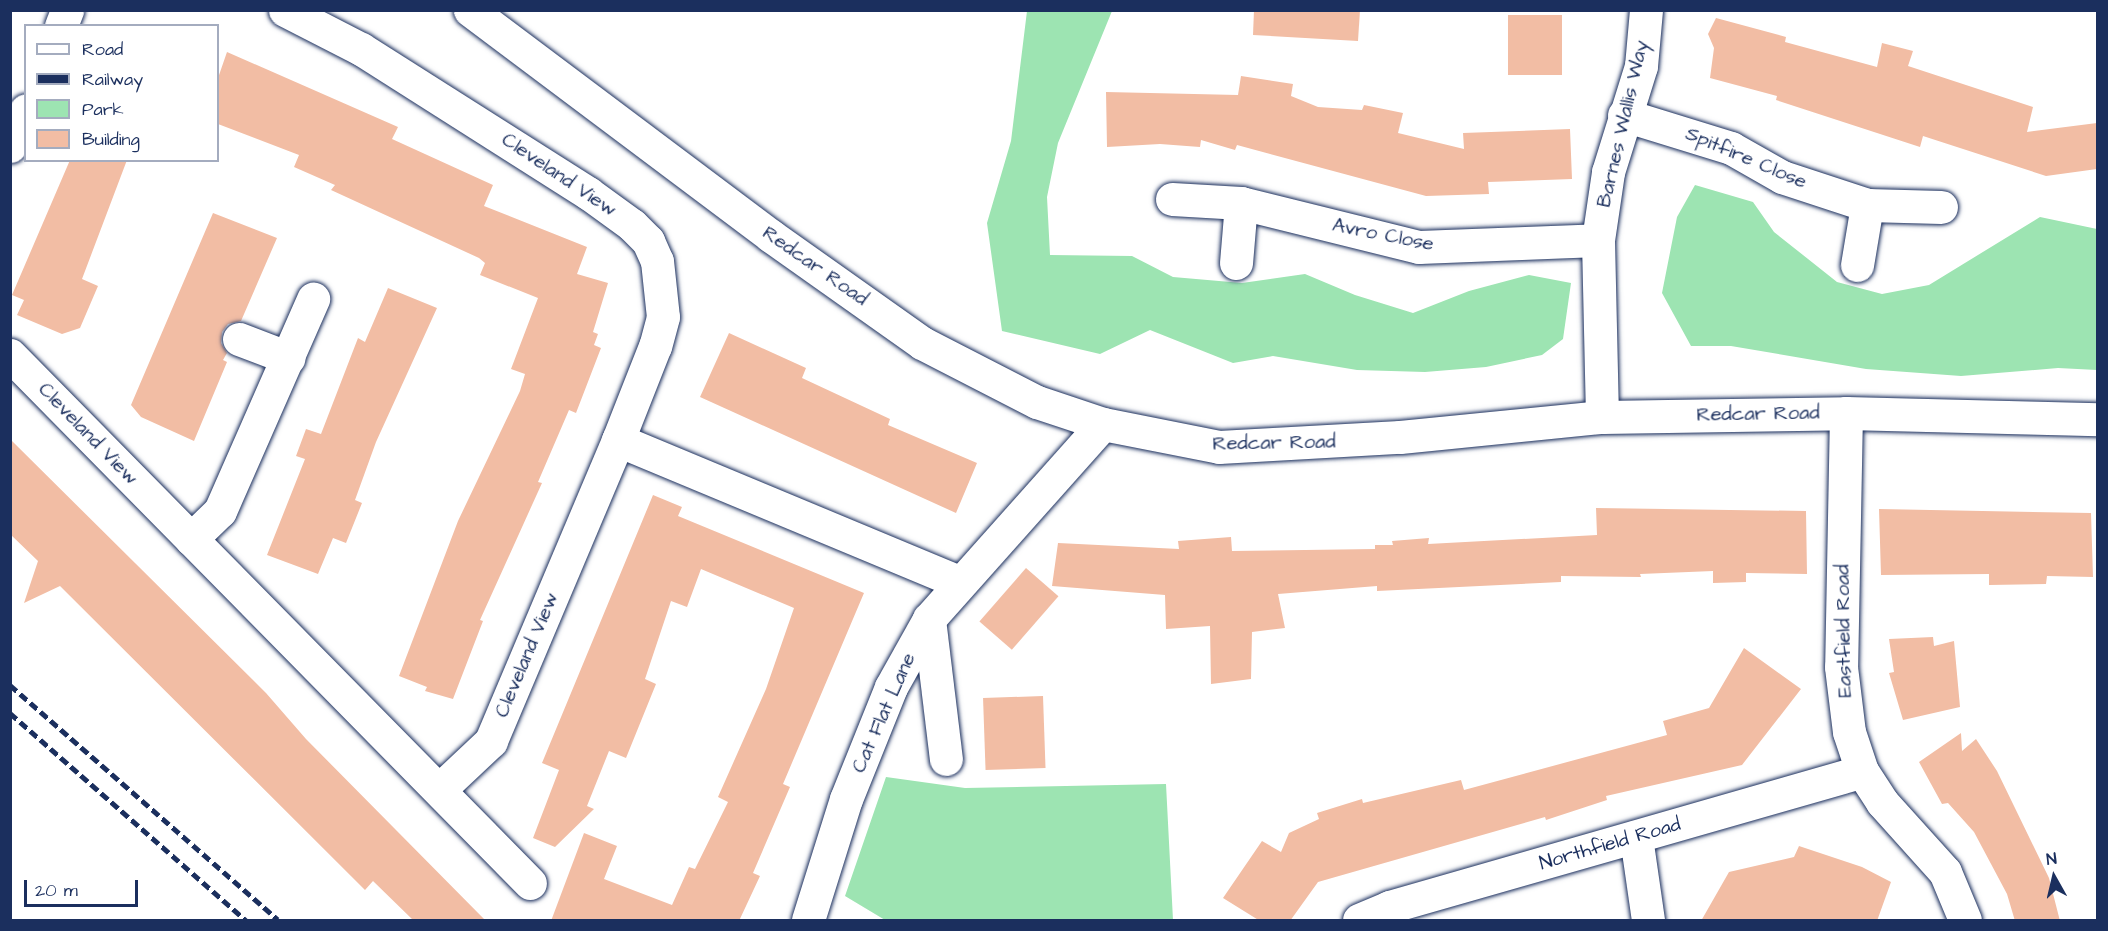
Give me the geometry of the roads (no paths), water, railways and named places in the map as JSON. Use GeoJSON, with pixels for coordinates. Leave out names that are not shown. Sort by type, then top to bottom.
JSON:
{"type":"FeatureCollection","features":[{"type":"Feature","properties":{"kind":"street","name":"Cleveland View"},"geometry":{"type":"LineString","coordinates":[[285,10],[361,49],[588,193],[632,225],[648,242],[657,261],[663,316],[656,346],[618,440],[490,741],[440,789]]}},
{"type":"Feature","properties":{"kind":"street","name":"Redcar Road"},"geometry":{"type":"LineString","coordinates":[[470,10],[771,236],[922,343],[1037,402],[1103,424],[1158,438],[1219,447],[1273,446],[1602,417],[1846,413],[2097,419]]}},
{"type":"Feature","properties":{"kind":"street","name":"Barnes Wallis Way"},"geometry":{"type":"LineString","coordinates":[[1602,417],[1598,240],[1608,172],[1641,66],[1646,10]]}},
{"type":"Feature","properties":{"kind":"street"},"geometry":{"type":"LineString","coordinates":[[10,146],[24,114]]}},
{"type":"Feature","properties":{"kind":"street","name":"Spitfire Close"},"geometry":{"type":"LineString","coordinates":[[1624,115],[1694,134],[1731,148],[1782,177],[1868,205],[1941,207]]}},
{"type":"Feature","properties":{"kind":"street","name":"Avro Close"},"geometry":{"type":"LineString","coordinates":[[1172,199],[1241,203],[1360,235],[1419,247],[1598,240]]}},
{"type":"Feature","properties":{"kind":"street"},"geometry":{"type":"LineString","coordinates":[[1236,263],[1241,203]]}},
{"type":"Feature","properties":{"kind":"street"},"geometry":{"type":"LineString","coordinates":[[1857,265],[1868,205]]}},
{"type":"Feature","properties":{"kind":"street"},"geometry":{"type":"LineString","coordinates":[[191,539],[220,511],[313,299]]}},
{"type":"Feature","properties":{"kind":"street"},"geometry":{"type":"LineString","coordinates":[[239,339],[289,358]]}},
{"type":"Feature","properties":{"kind":"street","name":"Cleveland View"},"geometry":{"type":"LineString","coordinates":[[10,355],[440,789],[530,883]]}},
{"type":"Feature","properties":{"kind":"street","name":"Eastfield Road"},"geometry":{"type":"LineString","coordinates":[[1846,413],[1840,667],[1849,732],[1862,771],[1882,802],[1945,872],[1965,921]]}},
{"type":"Feature","properties":{"kind":"street","name":"Cat Flat Lane"},"geometry":{"type":"LineString","coordinates":[[808,921],[846,799],[891,687],[929,619],[959,582],[1103,424]]}},
{"type":"Feature","properties":{"kind":"street"},"geometry":{"type":"LineString","coordinates":[[618,440],[959,582]]}},
{"type":"Feature","properties":{"kind":"street"},"geometry":{"type":"LineString","coordinates":[[929,619],[946,759]]}},
{"type":"Feature","properties":{"kind":"street","name":"Northfield Road"},"geometry":{"type":"LineString","coordinates":[[1359,921],[1389,907],[1862,771]]}},
{"type":"Feature","properties":{"kind":"street"},"geometry":{"type":"LineString","coordinates":[[1636,837],[1647,921]]}},
{"type":"Feature","properties":{"kind":"railway"},"geometry":{"type":"LineString","coordinates":[[10,685],[278,920]]}},
{"type":"Feature","properties":{"kind":"railway"},"geometry":{"type":"LineString","coordinates":[[10,713],[246,920]]}}]}
